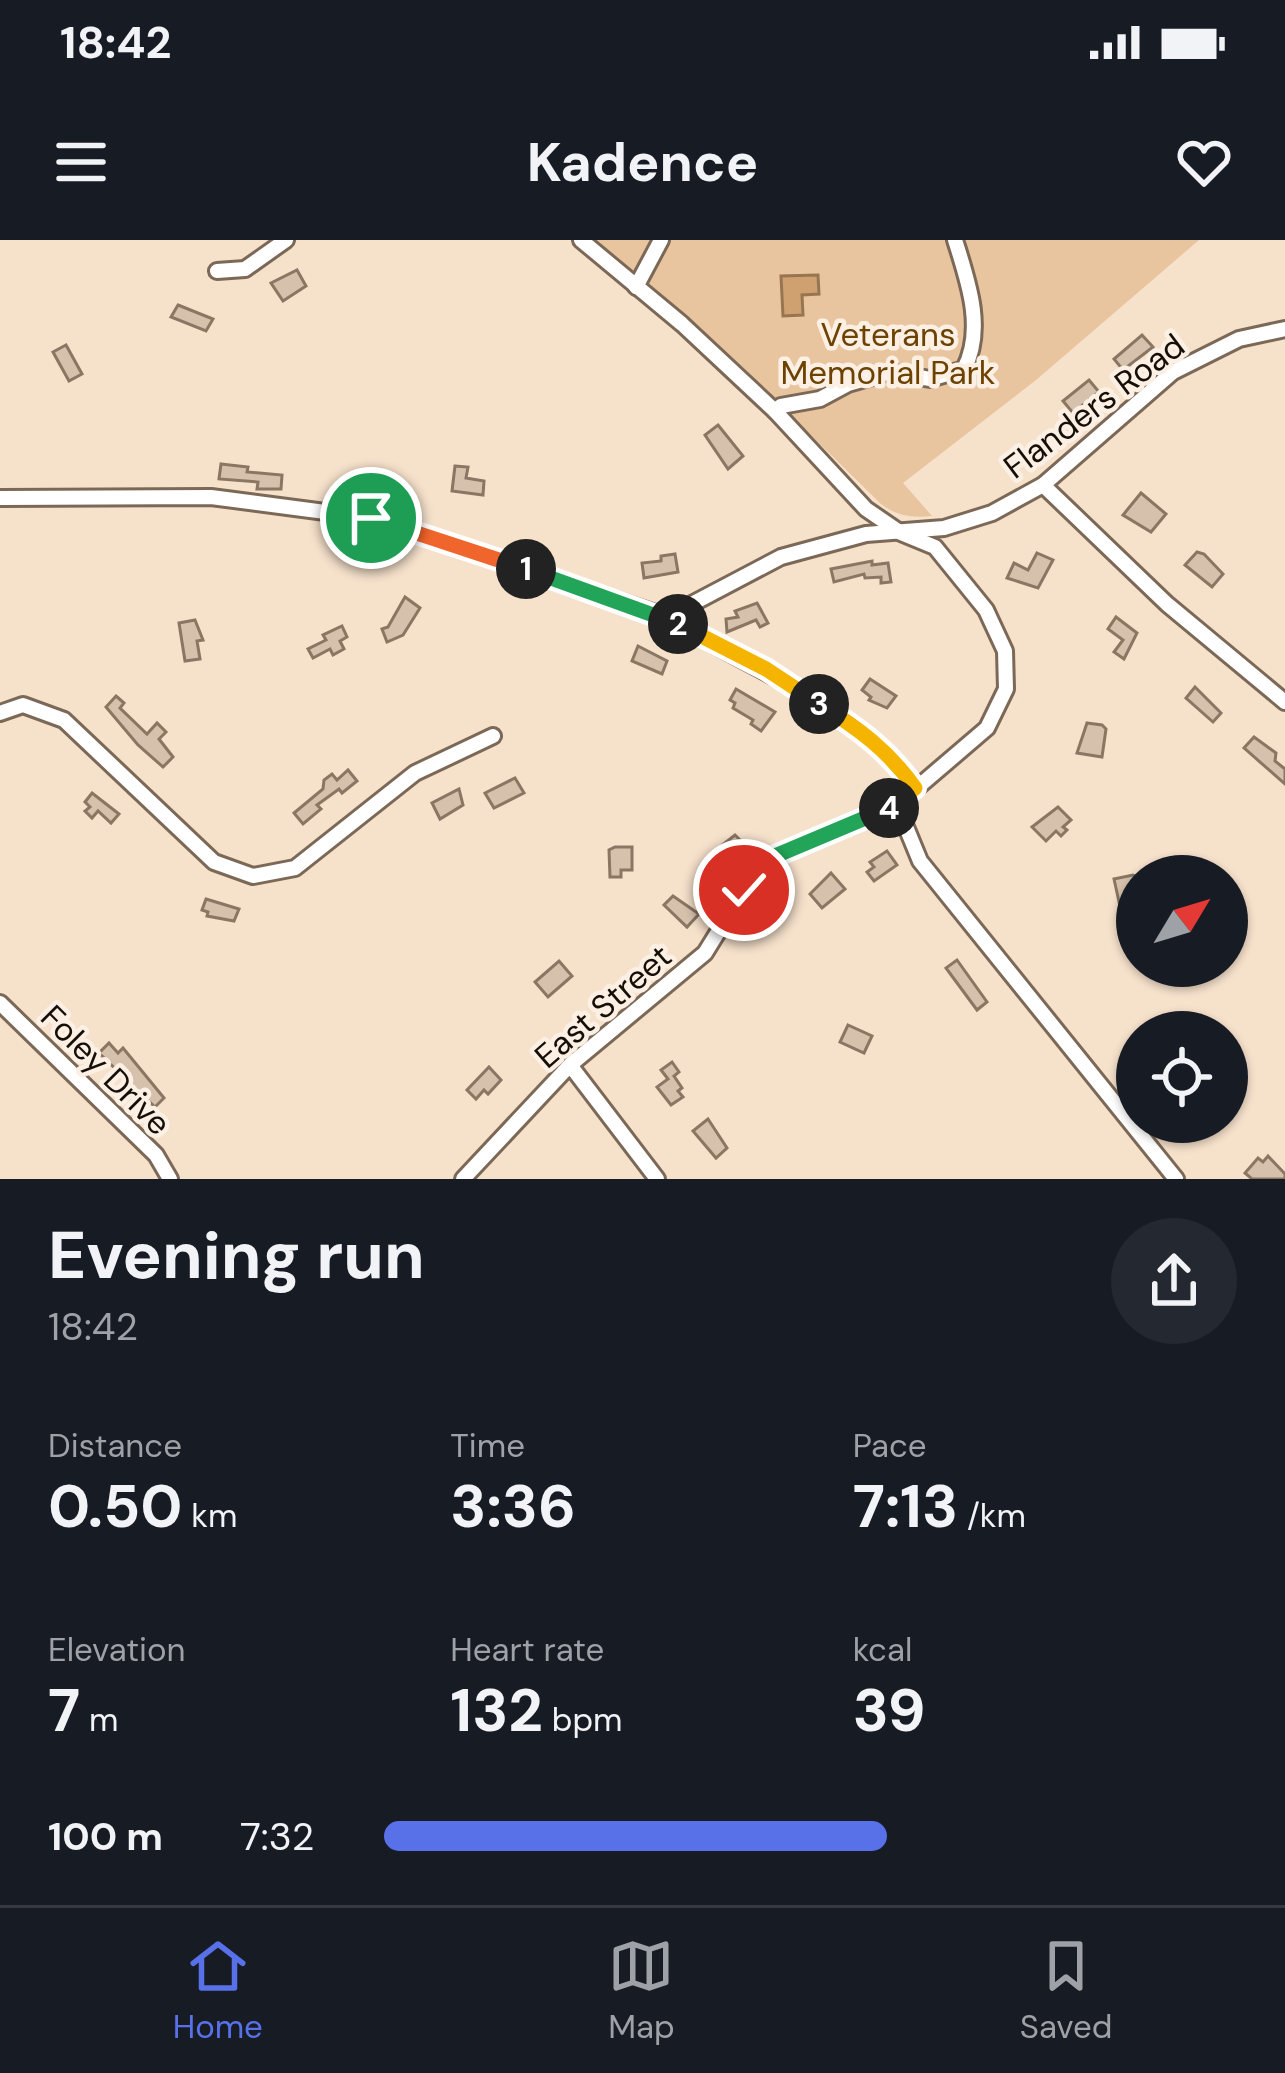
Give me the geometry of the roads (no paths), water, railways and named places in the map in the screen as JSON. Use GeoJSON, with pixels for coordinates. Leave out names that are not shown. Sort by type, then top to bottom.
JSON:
{"type":"FeatureCollection","features":[{"type":"Feature","properties":{"kind":"street"},"geometry":{"type":"LineString","coordinates":[[217,271],[245,269],[286,240]]}},
{"type":"Feature","properties":{"kind":"street"},"geometry":{"type":"LineString","coordinates":[[581,240],[682,324],[775,411],[866,509],[901,533],[935,547],[986,610],[1004,650],[1006,689],[987,728],[897,805],[920,861],[1176,1179]]}},
{"type":"Feature","properties":{"kind":"street"},"geometry":{"type":"LineString","coordinates":[[775,411],[890,372],[930,379],[964,369],[974,349],[971,289],[955,240]]}},
{"type":"Feature","properties":{"kind":"street"},"geometry":{"type":"LineString","coordinates":[[636,287],[658,245]]}},
{"type":"Feature","properties":{"kind":"street","name":"Flanders Road"},"geometry":{"type":"LineString","coordinates":[[667,617],[781,557],[866,534],[944,528],[992,513],[1043,485],[1173,372],[1239,339],[1285,328]]}},
{"type":"Feature","properties":{"kind":"street"},"geometry":{"type":"LineString","coordinates":[[1043,485],[1167,604],[1285,702]]}},
{"type":"Feature","properties":{"kind":"street"},"geometry":{"type":"LineString","coordinates":[[0,498],[211,497],[371,518],[667,617],[702,640],[766,669],[872,737],[915,788]]}},
{"type":"Feature","properties":{"kind":"street"},"geometry":{"type":"LineString","coordinates":[[0,713],[23,705],[64,720],[214,862],[253,877],[295,868],[415,772],[493,736]]}},
{"type":"Feature","properties":{"kind":"street","name":"East Street"},"geometry":{"type":"LineString","coordinates":[[463,1179],[570,1065],[705,953],[744,890],[775,856],[897,805]]}},
{"type":"Feature","properties":{"kind":"street","name":"Foley Drive"},"geometry":{"type":"LineString","coordinates":[[0,1003],[156,1155],[170,1179]]}},
{"type":"Feature","properties":{"kind":"street"},"geometry":{"type":"LineString","coordinates":[[570,1065],[658,1179]]}},
{"type":"Feature","properties":{"kind":"park label","name":"Veterans Memorial Park"},"geometry":{"type":"Point","coordinates":[888,353]}}]}
